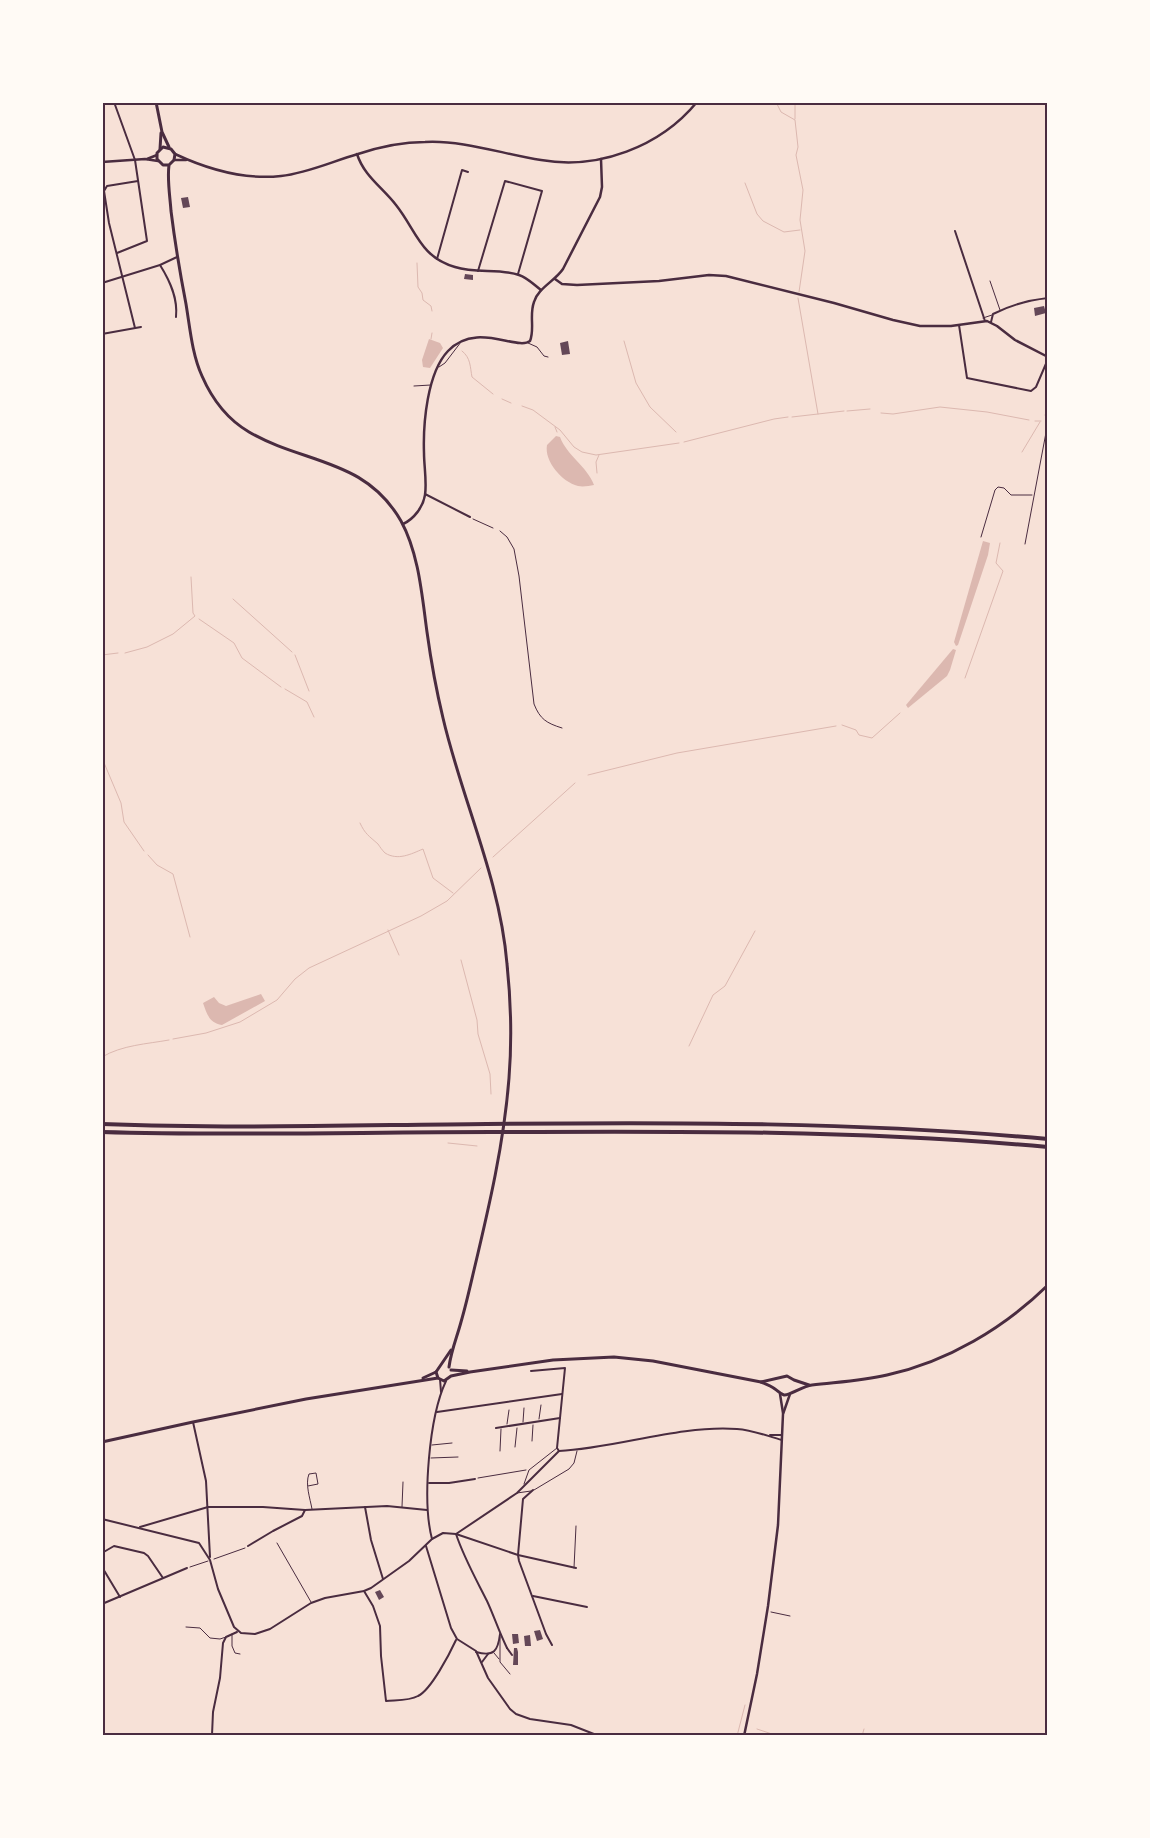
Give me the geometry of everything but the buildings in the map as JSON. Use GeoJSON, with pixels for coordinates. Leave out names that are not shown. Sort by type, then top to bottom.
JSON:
{"type":"FeatureCollection","features":[{"type":"Feature","properties":{"kind":"highway"},"geometry":{"type":"LineString","coordinates":[[102,1124],[315,1126],[710,1123],[852,1127],[1048,1139]]}},
{"type":"Feature","properties":{"kind":"highway"},"geometry":{"type":"LineString","coordinates":[[102,1132],[315,1134],[707,1131],[916,1137],[1048,1147]]}},
{"type":"Feature","properties":{"kind":"main road"},"geometry":{"type":"LineString","coordinates":[[156,102],[162,132],[169,148],[175,154],[174,160],[169,165],[168,179],[177,257],[195,357],[201,374],[221,408],[245,429],[268,442],[340,467],[355,475],[387,501],[403,524],[417,568],[434,676],[444,722],[500,917],[507,963],[511,1034],[509,1080],[500,1148],[483,1233],[465,1309],[454,1345],[450,1368],[451,1376]]}},
{"type":"Feature","properties":{"kind":"main road"},"geometry":{"type":"LineString","coordinates":[[162,132],[160,149],[157,155],[158,161],[163,165],[168,179]]}},
{"type":"Feature","properties":{"kind":"main road"},"geometry":{"type":"LineString","coordinates":[[160,149],[169,148]]}},
{"type":"Feature","properties":{"kind":"main road"},"geometry":{"type":"LineString","coordinates":[[163,165],[169,165]]}},
{"type":"Feature","properties":{"kind":"main road"},"geometry":{"type":"LineString","coordinates":[[102,1442],[306,1399],[421,1380],[447,1380],[451,1376],[470,1372],[553,1360],[622,1358],[662,1363],[761,1382],[778,1391],[790,1394],[794,1390],[810,1385],[830,1384],[887,1375],[912,1368],[953,1352],[989,1332],[1030,1301],[1048,1284]]}},
{"type":"Feature","properties":{"kind":"main road"},"geometry":{"type":"LineString","coordinates":[[421,1380],[436,1372],[442,1366],[454,1345]]}},
{"type":"Feature","properties":{"kind":"main road"},"geometry":{"type":"LineString","coordinates":[[442,1366],[470,1372]]}},
{"type":"Feature","properties":{"kind":"main road"},"geometry":{"type":"LineString","coordinates":[[436,1372],[439,1379]]}},
{"type":"Feature","properties":{"kind":"main road"},"geometry":{"type":"LineString","coordinates":[[761,1382],[787,1376],[810,1385]]}},
{"type":"Feature","properties":{"kind":"main road"},"geometry":{"type":"LineString","coordinates":[[778,1391],[776,1383],[779,1378]]}},
{"type":"Feature","properties":{"kind":"main road"},"geometry":{"type":"LineString","coordinates":[[794,1380],[794,1390]]}},
{"type":"Feature","properties":{"kind":"street"},"geometry":{"type":"LineString","coordinates":[[114,102],[135,160],[147,241],[117,253]]}},
{"type":"Feature","properties":{"kind":"street"},"geometry":{"type":"LineString","coordinates":[[175,154],[230,173],[275,176],[296,173],[381,147],[432,142],[479,147],[543,161],[573,163],[601,159],[627,151],[652,140],[670,129],[697,102]]}},
{"type":"Feature","properties":{"kind":"street"},"geometry":{"type":"LineString","coordinates":[[357,154],[368,177],[397,206],[422,246],[437,258],[456,268],[478,272],[518,274],[528,279],[541,290]]}},
{"type":"Feature","properties":{"kind":"street"},"geometry":{"type":"LineString","coordinates":[[102,162],[145,159],[157,155]]}},
{"type":"Feature","properties":{"kind":"street"},"geometry":{"type":"LineString","coordinates":[[145,159],[158,161]]}},
{"type":"Feature","properties":{"kind":"street"},"geometry":{"type":"LineString","coordinates":[[403,524],[413,518],[425,494],[424,430],[432,384],[437,369],[448,351],[461,342],[474,338],[488,337],[521,344],[528,343],[532,335],[533,304],[536,296],[563,269],[600,197],[602,187],[601,159]]}},
{"type":"Feature","properties":{"kind":"street"},"geometry":{"type":"LineString","coordinates":[[174,160],[188,160]]}},
{"type":"Feature","properties":{"kind":"street"},"geometry":{"type":"LineString","coordinates":[[437,258],[462,170],[468,172]]}},
{"type":"Feature","properties":{"kind":"street"},"geometry":{"type":"LineString","coordinates":[[135,328],[108,223],[104,191],[107,186],[138,181]]}},
{"type":"Feature","properties":{"kind":"street"},"geometry":{"type":"LineString","coordinates":[[478,272],[505,182],[542,191],[518,274]]}},
{"type":"Feature","properties":{"kind":"street"},"geometry":{"type":"LineString","coordinates":[[955,231],[984,320]]}},
{"type":"Feature","properties":{"kind":"street"},"geometry":{"type":"LineString","coordinates":[[102,283],[160,265],[177,257]]}},
{"type":"Feature","properties":{"kind":"street"},"geometry":{"type":"LineString","coordinates":[[160,265],[171,282],[177,310],[176,317]]}},
{"type":"Feature","properties":{"kind":"street"},"geometry":{"type":"LineString","coordinates":[[555,279],[564,285],[613,284],[716,275],[834,303],[907,323],[944,326],[984,320],[991,322],[1015,340],[1048,358],[1036,387],[1031,391],[967,378],[959,325]]}},
{"type":"Feature","properties":{"kind":"street"},"geometry":{"type":"LineString","coordinates":[[991,322],[992,314],[1000,310],[1048,298]]}},
{"type":"Feature","properties":{"kind":"street"},"geometry":{"type":"LineString","coordinates":[[102,334],[141,327]]}},
{"type":"Feature","properties":{"kind":"street"},"geometry":{"type":"LineString","coordinates":[[425,494],[470,517]]}},
{"type":"Feature","properties":{"kind":"street"},"geometry":{"type":"LineString","coordinates":[[456,1534],[517,1493],[558,1449],[565,1368],[531,1372]]}},
{"type":"Feature","properties":{"kind":"street"},"geometry":{"type":"LineString","coordinates":[[439,1379],[441,1394]]}},
{"type":"Feature","properties":{"kind":"street"},"geometry":{"type":"LineString","coordinates":[[432,1539],[427,1510],[431,1446],[436,1412],[447,1380]]}},
{"type":"Feature","properties":{"kind":"street"},"geometry":{"type":"LineString","coordinates":[[744,1736],[762,1646],[778,1525],[783,1414],[778,1391]]}},
{"type":"Feature","properties":{"kind":"street"},"geometry":{"type":"LineString","coordinates":[[436,1412],[562,1394]]}},
{"type":"Feature","properties":{"kind":"street"},"geometry":{"type":"LineString","coordinates":[[783,1414],[790,1394]]}},
{"type":"Feature","properties":{"kind":"street"},"geometry":{"type":"LineString","coordinates":[[496,1428],[560,1418]]}},
{"type":"Feature","properties":{"kind":"street"},"geometry":{"type":"LineString","coordinates":[[193,1422],[202,1461],[208,1507],[210,1560],[218,1589],[231,1621],[238,1632]]}},
{"type":"Feature","properties":{"kind":"street"},"geometry":{"type":"LineString","coordinates":[[558,1449],[577,1450],[644,1437],[691,1431],[738,1429],[782,1440]]}},
{"type":"Feature","properties":{"kind":"street"},"geometry":{"type":"LineString","coordinates":[[768,1435],[782,1435]]}},
{"type":"Feature","properties":{"kind":"street"},"geometry":{"type":"LineString","coordinates":[[429,1483],[449,1483],[475,1479]]}},
{"type":"Feature","properties":{"kind":"street"},"geometry":{"type":"LineString","coordinates":[[534,1490],[523,1499],[518,1555],[546,1634],[552,1644]]}},
{"type":"Feature","properties":{"kind":"street"},"geometry":{"type":"LineString","coordinates":[[138,1528],[208,1507],[263,1507],[305,1510],[402,1507],[427,1510]]}},
{"type":"Feature","properties":{"kind":"street"},"geometry":{"type":"LineString","coordinates":[[365,1507],[371,1540],[383,1580]]}},
{"type":"Feature","properties":{"kind":"street"},"geometry":{"type":"LineString","coordinates":[[248,1546],[302,1516],[305,1510]]}},
{"type":"Feature","properties":{"kind":"street"},"geometry":{"type":"LineString","coordinates":[[102,1519],[199,1543],[210,1560]]}},
{"type":"Feature","properties":{"kind":"street"},"geometry":{"type":"LineString","coordinates":[[212,1735],[213,1712],[220,1679],[223,1643],[226,1637],[238,1632],[250,1635],[265,1631],[312,1603],[325,1598],[364,1591],[409,1561],[432,1539],[443,1534],[456,1534],[518,1555],[575,1568]]}},
{"type":"Feature","properties":{"kind":"street"},"geometry":{"type":"LineString","coordinates":[[456,1534],[466,1561],[487,1602],[500,1634],[512,1655]]}},
{"type":"Feature","properties":{"kind":"street"},"geometry":{"type":"LineString","coordinates":[[102,1553],[114,1546],[144,1553],[163,1578]]}},
{"type":"Feature","properties":{"kind":"street"},"geometry":{"type":"LineString","coordinates":[[426,1546],[451,1628],[457,1639],[476,1652],[488,1654],[493,1653],[498,1645],[500,1634]]}},
{"type":"Feature","properties":{"kind":"street"},"geometry":{"type":"LineString","coordinates":[[102,1567],[120,1597]]}},
{"type":"Feature","properties":{"kind":"street"},"geometry":{"type":"LineString","coordinates":[[102,1604],[187,1568]]}},
{"type":"Feature","properties":{"kind":"street"},"geometry":{"type":"LineString","coordinates":[[364,1591],[373,1606],[380,1626],[386,1701],[411,1698],[423,1693],[442,1667],[457,1639]]}},
{"type":"Feature","properties":{"kind":"street"},"geometry":{"type":"LineString","coordinates":[[532,1596],[535,1595],[587,1607]]}},
{"type":"Feature","properties":{"kind":"street"},"geometry":{"type":"LineString","coordinates":[[476,1652],[488,1678],[516,1714],[530,1719],[570,1725],[599,1736]]}},
{"type":"Feature","properties":{"kind":"street"},"geometry":{"type":"LineString","coordinates":[[482,1663],[483,1658],[488,1654]]}},
{"type":"Feature","properties":{"kind":"lane"},"geometry":{"type":"LineString","coordinates":[[990,281],[1000,310]]}},
{"type":"Feature","properties":{"kind":"lane"},"geometry":{"type":"LineString","coordinates":[[984,320],[992,314]]}},
{"type":"Feature","properties":{"kind":"lane"},"geometry":{"type":"LineString","coordinates":[[528,343],[536,347],[548,358]]}},
{"type":"Feature","properties":{"kind":"lane"},"geometry":{"type":"LineString","coordinates":[[414,386],[432,384]]}},
{"type":"Feature","properties":{"kind":"lane"},"geometry":{"type":"LineString","coordinates":[[431,1446],[452,1443]]}},
{"type":"Feature","properties":{"kind":"lane"},"geometry":{"type":"LineString","coordinates":[[524,1485],[529,1470],[558,1449]]}},
{"type":"Feature","properties":{"kind":"lane"},"geometry":{"type":"LineString","coordinates":[[517,1493],[534,1490],[569,1469],[574,1463],[577,1450]]}},
{"type":"Feature","properties":{"kind":"lane"},"geometry":{"type":"LineString","coordinates":[[430,1458],[458,1457]]}},
{"type":"Feature","properties":{"kind":"lane"},"geometry":{"type":"LineString","coordinates":[[308,1486],[318,1484],[316,1473],[308,1475],[308,1486],[312,1510]]}},
{"type":"Feature","properties":{"kind":"lane"},"geometry":{"type":"LineString","coordinates":[[402,1507],[403,1482]]}},
{"type":"Feature","properties":{"kind":"lane"},"geometry":{"type":"LineString","coordinates":[[575,1568],[576,1526]]}},
{"type":"Feature","properties":{"kind":"lane"},"geometry":{"type":"LineString","coordinates":[[277,1542],[312,1603]]}},
{"type":"Feature","properties":{"kind":"lane"},"geometry":{"type":"LineString","coordinates":[[186,1627],[200,1628],[210,1638],[220,1639],[226,1637]]}},
{"type":"Feature","properties":{"kind":"lane"},"geometry":{"type":"LineString","coordinates":[[232,1634],[233,1650],[235,1653],[240,1654]]}},
{"type":"Feature","properties":{"kind":"lane"},"geometry":{"type":"LineString","coordinates":[[500,1634],[500,1662]]}},
{"type":"Feature","properties":{"kind":"lane"},"geometry":{"type":"LineString","coordinates":[[493,1653],[510,1674]]}},
{"type":"Feature","properties":{"kind":"path"},"geometry":{"type":"LineString","coordinates":[[1025,544],[1048,422]]}},
{"type":"Feature","properties":{"kind":"path"},"geometry":{"type":"LineString","coordinates":[[981,538],[995,490],[998,487],[1004,488],[1012,495],[1033,495]]}},
{"type":"Feature","properties":{"kind":"path"},"geometry":{"type":"LineString","coordinates":[[470,517],[493,528]]}},
{"type":"Feature","properties":{"kind":"path"},"geometry":{"type":"LineString","coordinates":[[500,531],[507,537],[514,549],[519,576],[534,704],[539,716],[550,724],[562,728]]}},
{"type":"Feature","properties":{"kind":"path"},"geometry":{"type":"LineString","coordinates":[[539,1421],[540,1405]]}},
{"type":"Feature","properties":{"kind":"path"},"geometry":{"type":"LineString","coordinates":[[522,1424],[524,1408]]}},
{"type":"Feature","properties":{"kind":"path"},"geometry":{"type":"LineString","coordinates":[[506,1426],[509,1410]]}},
{"type":"Feature","properties":{"kind":"path"},"geometry":{"type":"LineString","coordinates":[[532,1441],[533,1422]]}},
{"type":"Feature","properties":{"kind":"path"},"geometry":{"type":"LineString","coordinates":[[515,1447],[517,1424]]}},
{"type":"Feature","properties":{"kind":"path"},"geometry":{"type":"LineString","coordinates":[[500,1451],[501,1427]]}},
{"type":"Feature","properties":{"kind":"path"},"geometry":{"type":"LineString","coordinates":[[475,1479],[529,1470]]}},
{"type":"Feature","properties":{"kind":"path"},"geometry":{"type":"LineString","coordinates":[[187,1568],[220,1558],[248,1546]]}},
{"type":"Feature","properties":{"kind":"path"},"geometry":{"type":"LineString","coordinates":[[773,1612],[790,1616]]}},
{"type":"Feature","properties":{"kind":"shaded area"},"geometry":{"type":"Polygon","coordinates":[[[429,339],[440,343],[443,348],[430,368],[423,367],[422,360],[429,339]]]}},
{"type":"Feature","properties":{"kind":"shaded area"},"geometry":{"type":"Polygon","coordinates":[[[556,436],[560,437],[567,450],[587,472],[594,485],[578,486],[572,484],[555,470],[548,458],[547,445],[556,436]]]}},
{"type":"Feature","properties":{"kind":"shaded area"},"geometry":{"type":"Polygon","coordinates":[[[983,541],[990,543],[988,555],[958,645],[956,646],[954,642],[983,541]]]}},
{"type":"Feature","properties":{"kind":"shaded area"},"geometry":{"type":"Polygon","coordinates":[[[953,649],[956,650],[947,676],[908,708],[906,705],[953,649]]]}},
{"type":"Feature","properties":{"kind":"shaded area"},"geometry":{"type":"Polygon","coordinates":[[[261,994],[265,1001],[222,1025],[211,1020],[203,1003],[214,997],[219,1003],[226,1006],[261,994]]]}},
{"type":"Feature","properties":{"kind":"waterway"},"geometry":{"type":"LineString","coordinates":[[776,102],[781,112],[795,120],[798,147],[796,155],[803,190],[800,220],[805,251],[799,292]]}},
{"type":"Feature","properties":{"kind":"waterway"},"geometry":{"type":"LineString","coordinates":[[795,102],[795,119]]}},
{"type":"Feature","properties":{"kind":"waterway"},"geometry":{"type":"LineString","coordinates":[[745,183],[757,214],[763,221],[784,232],[800,230]]}},
{"type":"Feature","properties":{"kind":"waterway"},"geometry":{"type":"LineString","coordinates":[[417,263],[418,287],[422,293],[423,300],[431,306],[432,311]]}},
{"type":"Feature","properties":{"kind":"waterway"},"geometry":{"type":"LineString","coordinates":[[798,298],[818,414]]}},
{"type":"Feature","properties":{"kind":"waterway"},"geometry":{"type":"LineString","coordinates":[[431,339],[432,333]]}},
{"type":"Feature","properties":{"kind":"waterway"},"geometry":{"type":"LineString","coordinates":[[624,341],[636,383],[650,407],[676,432]]}},
{"type":"Feature","properties":{"kind":"waterway"},"geometry":{"type":"LineString","coordinates":[[462,351],[469,360],[472,377],[493,394]]}},
{"type":"Feature","properties":{"kind":"waterway"},"geometry":{"type":"LineString","coordinates":[[502,399],[511,403]]}},
{"type":"Feature","properties":{"kind":"waterway"},"geometry":{"type":"LineString","coordinates":[[522,406],[533,410],[560,430],[574,447],[582,452],[596,455],[679,443]]}},
{"type":"Feature","properties":{"kind":"waterway"},"geometry":{"type":"LineString","coordinates":[[881,413],[893,414],[940,407],[987,412],[1029,420]]}},
{"type":"Feature","properties":{"kind":"waterway"},"geometry":{"type":"LineString","coordinates":[[847,411],[870,409]]}},
{"type":"Feature","properties":{"kind":"waterway"},"geometry":{"type":"LineString","coordinates":[[1045,415],[1048,409]]}},
{"type":"Feature","properties":{"kind":"waterway"},"geometry":{"type":"LineString","coordinates":[[792,417],[844,411]]}},
{"type":"Feature","properties":{"kind":"waterway"},"geometry":{"type":"LineString","coordinates":[[684,442],[788,417]]}},
{"type":"Feature","properties":{"kind":"waterway"},"geometry":{"type":"LineString","coordinates":[[1035,421],[1041,421]]}},
{"type":"Feature","properties":{"kind":"waterway"},"geometry":{"type":"LineString","coordinates":[[1022,452],[1040,422]]}},
{"type":"Feature","properties":{"kind":"waterway"},"geometry":{"type":"LineString","coordinates":[[555,427],[557,432]]}},
{"type":"Feature","properties":{"kind":"waterway"},"geometry":{"type":"LineString","coordinates":[[597,473],[596,462],[599,455]]}},
{"type":"Feature","properties":{"kind":"waterway"},"geometry":{"type":"LineString","coordinates":[[965,678],[1003,571],[996,563],[1000,543]]}},
{"type":"Feature","properties":{"kind":"waterway"},"geometry":{"type":"LineString","coordinates":[[125,653],[147,647],[173,634],[195,616],[193,613],[191,577]]}},
{"type":"Feature","properties":{"kind":"waterway"},"geometry":{"type":"LineString","coordinates":[[233,599],[292,652]]}},
{"type":"Feature","properties":{"kind":"waterway"},"geometry":{"type":"LineString","coordinates":[[199,619],[234,643],[242,658],[281,687]]}},
{"type":"Feature","properties":{"kind":"waterway"},"geometry":{"type":"LineString","coordinates":[[102,655],[118,653]]}},
{"type":"Feature","properties":{"kind":"waterway"},"geometry":{"type":"LineString","coordinates":[[295,655],[309,691]]}},
{"type":"Feature","properties":{"kind":"waterway"},"geometry":{"type":"LineString","coordinates":[[285,689],[307,702],[314,717]]}},
{"type":"Feature","properties":{"kind":"waterway"},"geometry":{"type":"LineString","coordinates":[[842,725],[856,730],[859,735],[872,738],[900,713]]}},
{"type":"Feature","properties":{"kind":"waterway"},"geometry":{"type":"LineString","coordinates":[[588,775],[677,753],[836,726]]}},
{"type":"Feature","properties":{"kind":"waterway"},"geometry":{"type":"LineString","coordinates":[[102,758],[121,803],[124,822],[144,851]]}},
{"type":"Feature","properties":{"kind":"waterway"},"geometry":{"type":"LineString","coordinates":[[493,857],[575,783]]}},
{"type":"Feature","properties":{"kind":"waterway"},"geometry":{"type":"LineString","coordinates":[[360,823],[368,835],[385,853],[400,857],[423,849],[433,878],[453,893]]}},
{"type":"Feature","properties":{"kind":"waterway"},"geometry":{"type":"LineString","coordinates":[[148,855],[157,865],[173,874],[190,937]]}},
{"type":"Feature","properties":{"kind":"waterway"},"geometry":{"type":"LineString","coordinates":[[173,1039],[206,1033],[240,1022],[277,1000],[295,979],[309,968],[421,916],[447,901],[481,868]]}},
{"type":"Feature","properties":{"kind":"waterway"},"geometry":{"type":"LineString","coordinates":[[388,930],[399,955]]}},
{"type":"Feature","properties":{"kind":"waterway"},"geometry":{"type":"LineString","coordinates":[[689,1046],[713,995],[725,986],[755,931]]}},
{"type":"Feature","properties":{"kind":"waterway"},"geometry":{"type":"LineString","coordinates":[[461,960],[477,1020],[478,1034],[490,1074],[491,1094]]}},
{"type":"Feature","properties":{"kind":"waterway"},"geometry":{"type":"LineString","coordinates":[[102,1057],[126,1047],[169,1040]]}},
{"type":"Feature","properties":{"kind":"waterway"},"geometry":{"type":"LineString","coordinates":[[448,1143],[477,1146]]}},
{"type":"Feature","properties":{"kind":"waterway"},"geometry":{"type":"LineString","coordinates":[[737,1736],[745,1705]]}},
{"type":"Feature","properties":{"kind":"waterway"},"geometry":{"type":"LineString","coordinates":[[757,1729],[778,1736]]}},
{"type":"Feature","properties":{"kind":"waterway"},"geometry":{"type":"LineString","coordinates":[[862,1736],[864,1729]]}}]}
